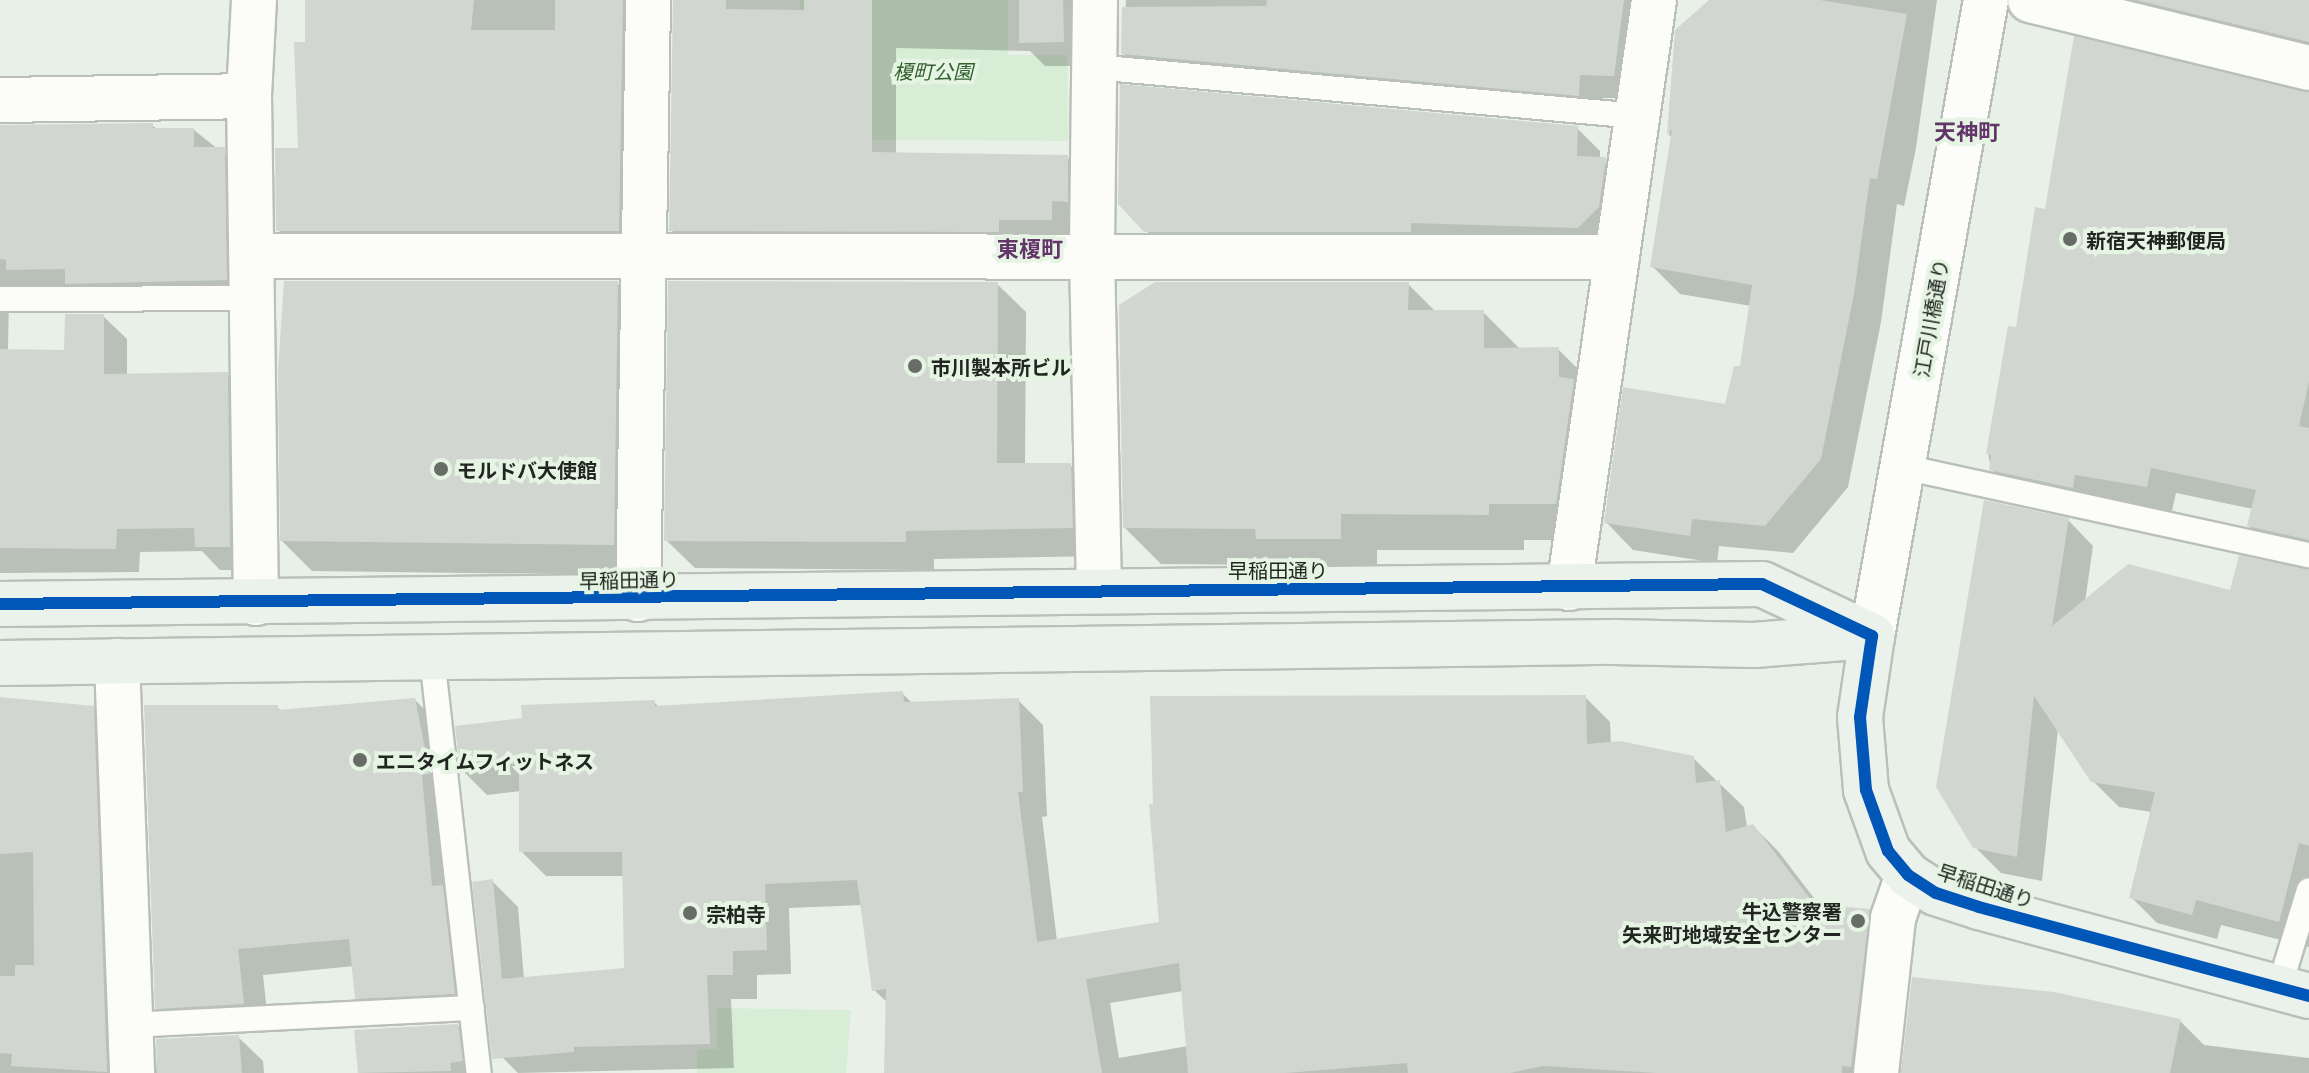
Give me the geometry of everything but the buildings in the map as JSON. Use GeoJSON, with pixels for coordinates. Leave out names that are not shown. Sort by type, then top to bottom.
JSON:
{"type":"FeatureCollection","features":[{"type":"Feature","properties":{"kind":"main road","name":"早稲田通り"},"geometry":{"type":"LineString","coordinates":[[0,604],[638,599],[1099,589],[1569,588],[1762,584],[1872,636],[1860,717],[1866,790],[1888,851],[1908,875],[1936,893],[1979,907],[2294,992]]}},
{"type":"Feature","properties":{"kind":"main road"},"geometry":{"type":"LineString","coordinates":[[0,663],[1598,642],[1754,645],[1872,636]]}},
{"type":"Feature","properties":{"kind":"street"},"geometry":{"type":"LineString","coordinates":[[254,0],[249,96],[256,603]]}},
{"type":"Feature","properties":{"kind":"street"},"geometry":{"type":"LineString","coordinates":[[638,599],[648,0]]}},
{"type":"Feature","properties":{"kind":"street"},"geometry":{"type":"LineString","coordinates":[[1095,0],[1092,256],[1099,589]]}},
{"type":"Feature","properties":{"kind":"street"},"geometry":{"type":"LineString","coordinates":[[1569,588],[1654,0]]}},
{"type":"Feature","properties":{"kind":"street","name":"江戸川橋通り"},"geometry":{"type":"LineString","coordinates":[[1872,636],[1986,0]]}},
{"type":"Feature","properties":{"kind":"street"},"geometry":{"type":"LineString","coordinates":[[2030,0],[2309,68]]}},
{"type":"Feature","properties":{"kind":"street"},"geometry":{"type":"LineString","coordinates":[[0,100],[249,96]]}},
{"type":"Feature","properties":{"kind":"street"},"geometry":{"type":"LineString","coordinates":[[253,277],[644,256],[1617,257]]}},
{"type":"Feature","properties":{"kind":"street"},"geometry":{"type":"LineString","coordinates":[[117,661],[132,1073]]}},
{"type":"Feature","properties":{"kind":"street"},"geometry":{"type":"LineString","coordinates":[[1876,1073],[1893,918],[1908,875]]}},
{"type":"Feature","properties":{"kind":"lane"},"geometry":{"type":"LineString","coordinates":[[1094,67],[1638,116]]}},
{"type":"Feature","properties":{"kind":"lane"},"geometry":{"type":"LineString","coordinates":[[0,299],[253,277]]}},
{"type":"Feature","properties":{"kind":"lane"},"geometry":{"type":"LineString","coordinates":[[1904,467],[2309,555]]}},
{"type":"Feature","properties":{"kind":"lane"},"geometry":{"type":"LineString","coordinates":[[432,657],[479,1073]]}},
{"type":"Feature","properties":{"kind":"lane"},"geometry":{"type":"LineString","coordinates":[[2294,992],[2309,890]]}},
{"type":"Feature","properties":{"kind":"lane"},"geometry":{"type":"LineString","coordinates":[[131,1025],[472,1008]]}},
{"type":"Feature","properties":{"kind":"green space","name":"榎町公園"},"geometry":{"type":"Polygon","coordinates":[[[800,0],[1008,0],[1008,55],[1067,55],[1068,141],[799,139],[800,0]]]}},
{"type":"Feature","properties":{"kind":"green space"},"geometry":{"type":"Polygon","coordinates":[[[717,1008],[851,1010],[846,1073],[697,1073],[697,1050],[717,1049],[717,1008]]]}},
{"type":"Feature","properties":{"kind":"cycle path"},"geometry":{"type":"LineString","coordinates":[[0,604],[1762,584],[1872,636],[1860,717],[1866,790],[1888,851],[1908,875],[1936,893],[1979,907],[2309,996]]}},
{"type":"Feature","properties":{"kind":"place","name":"新宿天神郵便局"},"geometry":{"type":"Point","coordinates":[2070,239]}},
{"type":"Feature","properties":{"kind":"place","name":"市川製本所ビル"},"geometry":{"type":"Point","coordinates":[915,366]}},
{"type":"Feature","properties":{"kind":"place","name":"モルドバ大使館"},"geometry":{"type":"Point","coordinates":[441,469]}},
{"type":"Feature","properties":{"kind":"place","name":"エニタイムフィットネス"},"geometry":{"type":"Point","coordinates":[360,760]}},
{"type":"Feature","properties":{"kind":"place","name":"宗柏寺"},"geometry":{"type":"Point","coordinates":[690,913]}},
{"type":"Feature","properties":{"kind":"place","name":"牛込警察署 矢来町地域安全センター"},"geometry":{"type":"Point","coordinates":[1858,921]}},
{"type":"Feature","properties":{"kind":"district","name":"天神町"},"geometry":{"type":"Point","coordinates":[1967,131]}},
{"type":"Feature","properties":{"kind":"district","name":"東榎町"},"geometry":{"type":"Point","coordinates":[1030,248]}}]}
